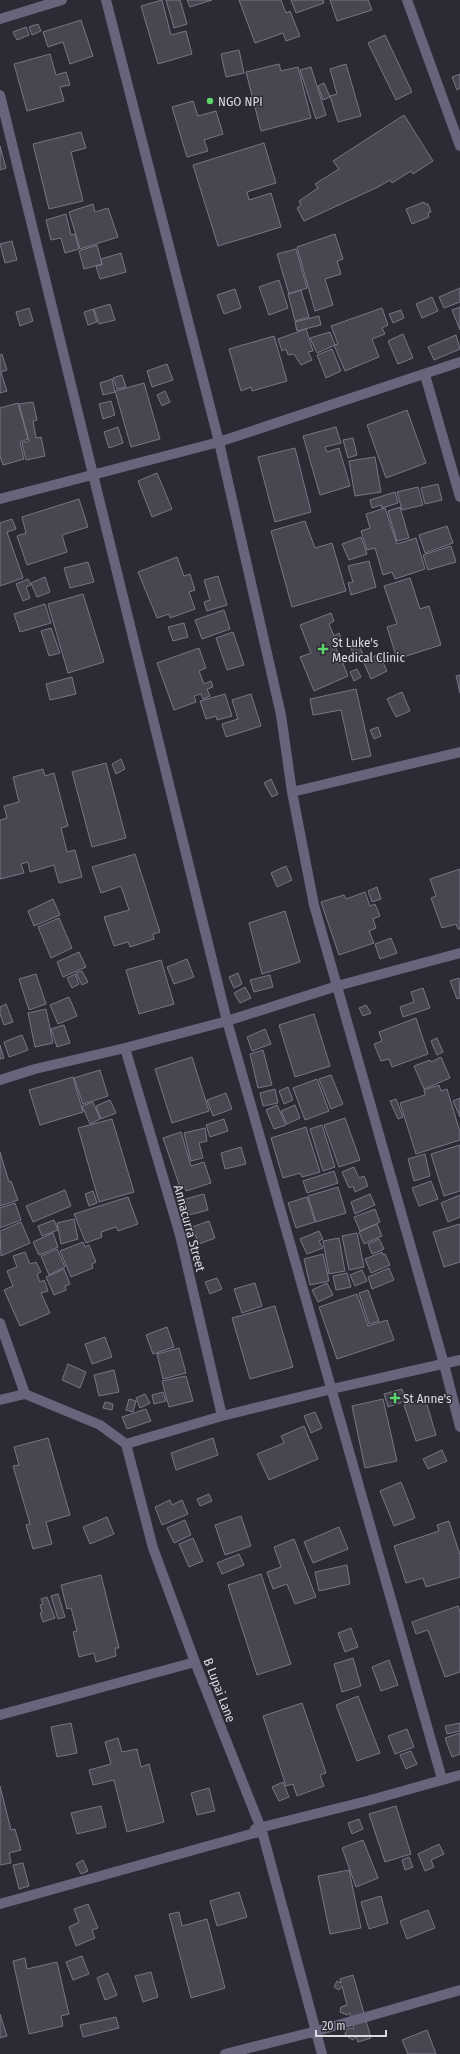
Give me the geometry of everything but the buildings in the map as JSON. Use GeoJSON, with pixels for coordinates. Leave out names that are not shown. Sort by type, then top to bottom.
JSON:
{"type":"FeatureCollection","features":[{"type":"Feature","properties":{"kind":"street"},"geometry":{"type":"LineString","coordinates":[[0,19],[62,0]]}},
{"type":"Feature","properties":{"kind":"street"},"geometry":{"type":"LineString","coordinates":[[106,0],[219,442],[281,715],[292,792],[314,905],[444,1364],[460,1427]]}},
{"type":"Feature","properties":{"kind":"street"},"geometry":{"type":"LineString","coordinates":[[407,0],[460,146]]}},
{"type":"Feature","properties":{"kind":"street"},"geometry":{"type":"LineString","coordinates":[[0,95],[227,1021],[442,1779]]}},
{"type":"Feature","properties":{"kind":"street"},"geometry":{"type":"LineString","coordinates":[[0,499],[219,442],[460,362]]}},
{"type":"Feature","properties":{"kind":"street"},"geometry":{"type":"LineString","coordinates":[[424,375],[460,497]]}},
{"type":"Feature","properties":{"kind":"street"},"geometry":{"type":"LineString","coordinates":[[292,792],[460,752]]}},
{"type":"Feature","properties":{"kind":"street"},"geometry":{"type":"LineString","coordinates":[[0,1080],[35,1069],[125,1048],[227,1021],[337,986],[460,953]]}},
{"type":"Feature","properties":{"kind":"street","name":"Annacurra Street"},"geometry":{"type":"LineString","coordinates":[[125,1048],[180,1235],[222,1416]]}},
{"type":"Feature","properties":{"kind":"street"},"geometry":{"type":"LineString","coordinates":[[0,1323],[25,1394]]}},
{"type":"Feature","properties":{"kind":"street"},"geometry":{"type":"LineString","coordinates":[[0,1400],[25,1394],[100,1425],[126,1444],[222,1416],[460,1360]]}},
{"type":"Feature","properties":{"kind":"street","name":"B Lupai Lane"},"geometry":{"type":"LineString","coordinates":[[126,1444],[153,1548],[195,1662],[262,1831],[322,2054]]}},
{"type":"Feature","properties":{"kind":"street"},"geometry":{"type":"LineString","coordinates":[[0,1715],[195,1662]]}},
{"type":"Feature","properties":{"kind":"street"},"geometry":{"type":"LineString","coordinates":[[262,1831],[253,1830],[367,1801],[460,1775]]}},
{"type":"Feature","properties":{"kind":"street"},"geometry":{"type":"LineString","coordinates":[[0,1904],[262,1831]]}},
{"type":"Feature","properties":{"kind":"street"},"geometry":{"type":"LineString","coordinates":[[225,2054],[316,2031],[460,1990]]}},
{"type":"Feature","properties":{"kind":"place","name":"NGO NPI"},"geometry":{"type":"Point","coordinates":[210,101]}},
{"type":"Feature","properties":{"kind":"place","name":"St Luke's Medical Clinic"},"geometry":{"type":"Point","coordinates":[323,649]}},
{"type":"Feature","properties":{"kind":"place","name":"St Anne's"},"geometry":{"type":"Point","coordinates":[395,1398]}}]}
